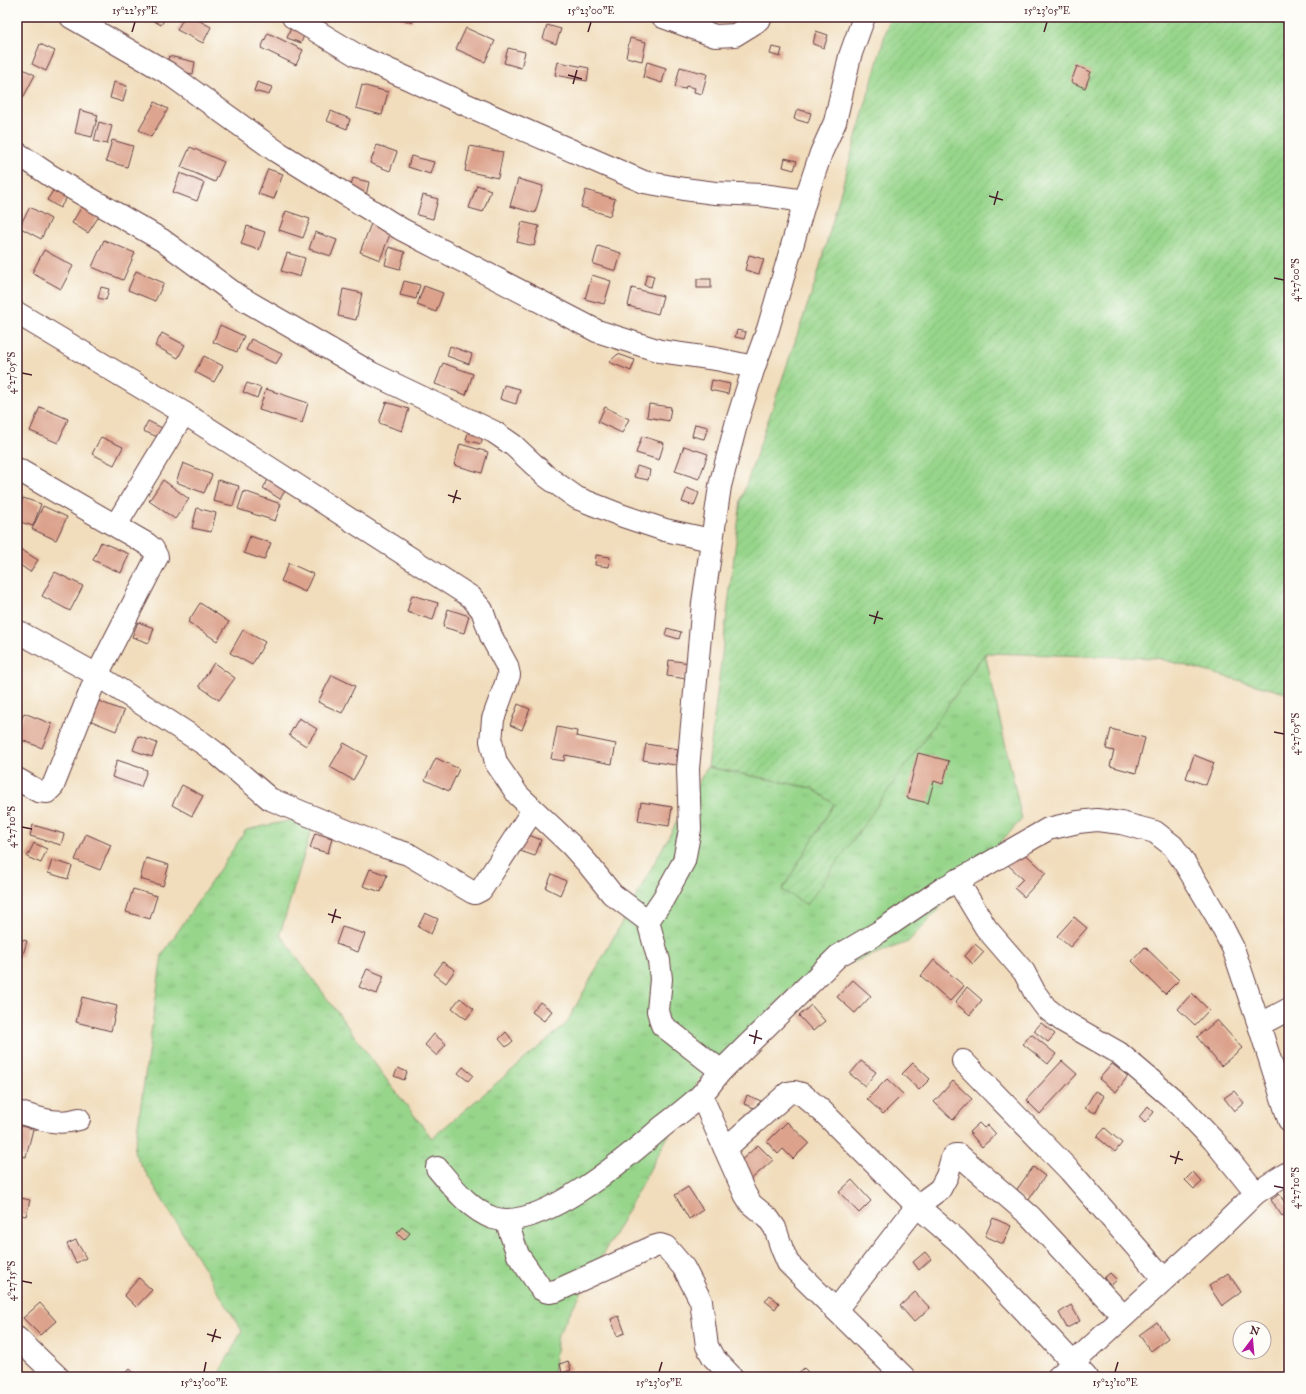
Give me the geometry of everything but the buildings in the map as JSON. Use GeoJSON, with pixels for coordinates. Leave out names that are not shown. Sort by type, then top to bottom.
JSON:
{"type":"FeatureCollection","features":[{"type":"Feature","properties":{"kind":"street"},"geometry":{"type":"LineString","coordinates":[[71,17],[168,73],[276,150],[401,230],[597,331],[660,350],[754,367]]}},
{"type":"Feature","properties":{"kind":"street"},"geometry":{"type":"LineString","coordinates":[[293,17],[358,56],[474,109],[644,182],[715,193],[762,195],[805,201]]}},
{"type":"Feature","properties":{"kind":"street"},"geometry":{"type":"LineString","coordinates":[[663,17],[715,36],[736,36],[761,17]]}},
{"type":"Feature","properties":{"kind":"street"},"geometry":{"type":"LineString","coordinates":[[648,920],[684,861],[690,829],[688,769],[703,603],[720,486],[737,421],[768,329],[805,201],[821,153],[835,122],[850,56],[864,17]]}},
{"type":"Feature","properties":{"kind":"street"},"geometry":{"type":"LineString","coordinates":[[17,153],[52,176],[162,240],[238,296],[371,373],[494,432],[513,445],[546,476],[577,498],[665,530],[711,540]]}},
{"type":"Feature","properties":{"kind":"street"},"geometry":{"type":"LineString","coordinates":[[17,313],[184,413],[471,597],[482,610],[491,636],[508,666],[509,675],[493,719],[491,742],[496,763],[518,796],[572,845],[612,894],[648,920],[659,961],[662,979],[658,1011],[662,1025],[721,1071]]}},
{"type":"Feature","properties":{"kind":"street"},"geometry":{"type":"LineString","coordinates":[[116,526],[184,413]]}},
{"type":"Feature","properties":{"kind":"street"},"geometry":{"type":"LineString","coordinates":[[17,470],[154,549],[157,557],[96,675],[53,786],[47,792],[38,791],[17,779]]}},
{"type":"Feature","properties":{"kind":"street"},"geometry":{"type":"LineString","coordinates":[[17,632],[96,675],[216,753],[270,799],[385,847],[408,854],[472,892],[475,893],[480,890],[533,810]]}},
{"type":"Feature","properties":{"kind":"street"},"geometry":{"type":"LineString","coordinates":[[437,1168],[455,1189],[473,1206],[482,1213],[494,1218],[506,1220],[535,1214],[568,1198],[597,1179],[633,1152],[701,1095],[721,1071],[838,956],[879,932],[944,886],[977,870],[1048,829],[1078,822],[1097,820],[1121,823],[1155,832],[1173,846],[1184,862],[1233,948],[1289,1120]]}},
{"type":"Feature","properties":{"kind":"street"},"geometry":{"type":"LineString","coordinates":[[957,880],[986,928],[1024,972],[1035,993],[1046,1008],[1063,1021],[1120,1053],[1180,1105],[1214,1141],[1256,1193]]}},
{"type":"Feature","properties":{"kind":"street"},"geometry":{"type":"LineString","coordinates":[[1259,1025],[1289,1009]]}},
{"type":"Feature","properties":{"kind":"street"},"geometry":{"type":"LineString","coordinates":[[963,1061],[1070,1171],[1164,1279]]}},
{"type":"Feature","properties":{"kind":"street"},"geometry":{"type":"LineString","coordinates":[[725,1149],[788,1094],[794,1092],[802,1094],[822,1111],[917,1206],[957,1240],[1073,1372],[1123,1316],[1214,1234],[1256,1193],[1289,1172]]}},
{"type":"Feature","properties":{"kind":"street"},"geometry":{"type":"LineString","coordinates":[[701,1095],[745,1194],[751,1204],[764,1214],[775,1228],[788,1263],[904,1377]]}},
{"type":"Feature","properties":{"kind":"street"},"geometry":{"type":"LineString","coordinates":[[17,1112],[54,1122],[68,1122],[79,1119]]}},
{"type":"Feature","properties":{"kind":"street"},"geometry":{"type":"LineString","coordinates":[[836,1310],[917,1206],[940,1189],[947,1176],[952,1158],[959,1155],[1030,1216],[1123,1316]]}},
{"type":"Feature","properties":{"kind":"street"},"geometry":{"type":"LineString","coordinates":[[506,1220],[518,1255],[541,1289],[549,1292],[556,1291],[653,1247],[660,1245],[666,1247],[684,1268],[701,1301],[707,1346],[713,1357],[732,1377]]}},
{"type":"Feature","properties":{"kind":"street"},"geometry":{"type":"LineString","coordinates":[[17,1338],[58,1377]]}},
{"type":"Feature","properties":{"kind":"green space"},"geometry":{"type":"Polygon","coordinates":[[[890,17],[1289,17],[1289,694],[1157,658],[985,653],[807,905],[782,890],[834,804],[812,788],[708,767],[741,500],[816,280],[890,17]]]}},
{"type":"Feature","properties":{"kind":"green space"},"geometry":{"type":"Polygon","coordinates":[[[985,653],[1022,819],[908,942],[798,982],[698,1082],[558,1334],[553,1377],[217,1377],[242,1331],[134,1153],[162,955],[246,830],[316,815],[280,934],[389,1083],[432,1138],[566,1024],[707,767],[812,788],[834,804],[782,890],[807,904],[985,653]]]}}]}
